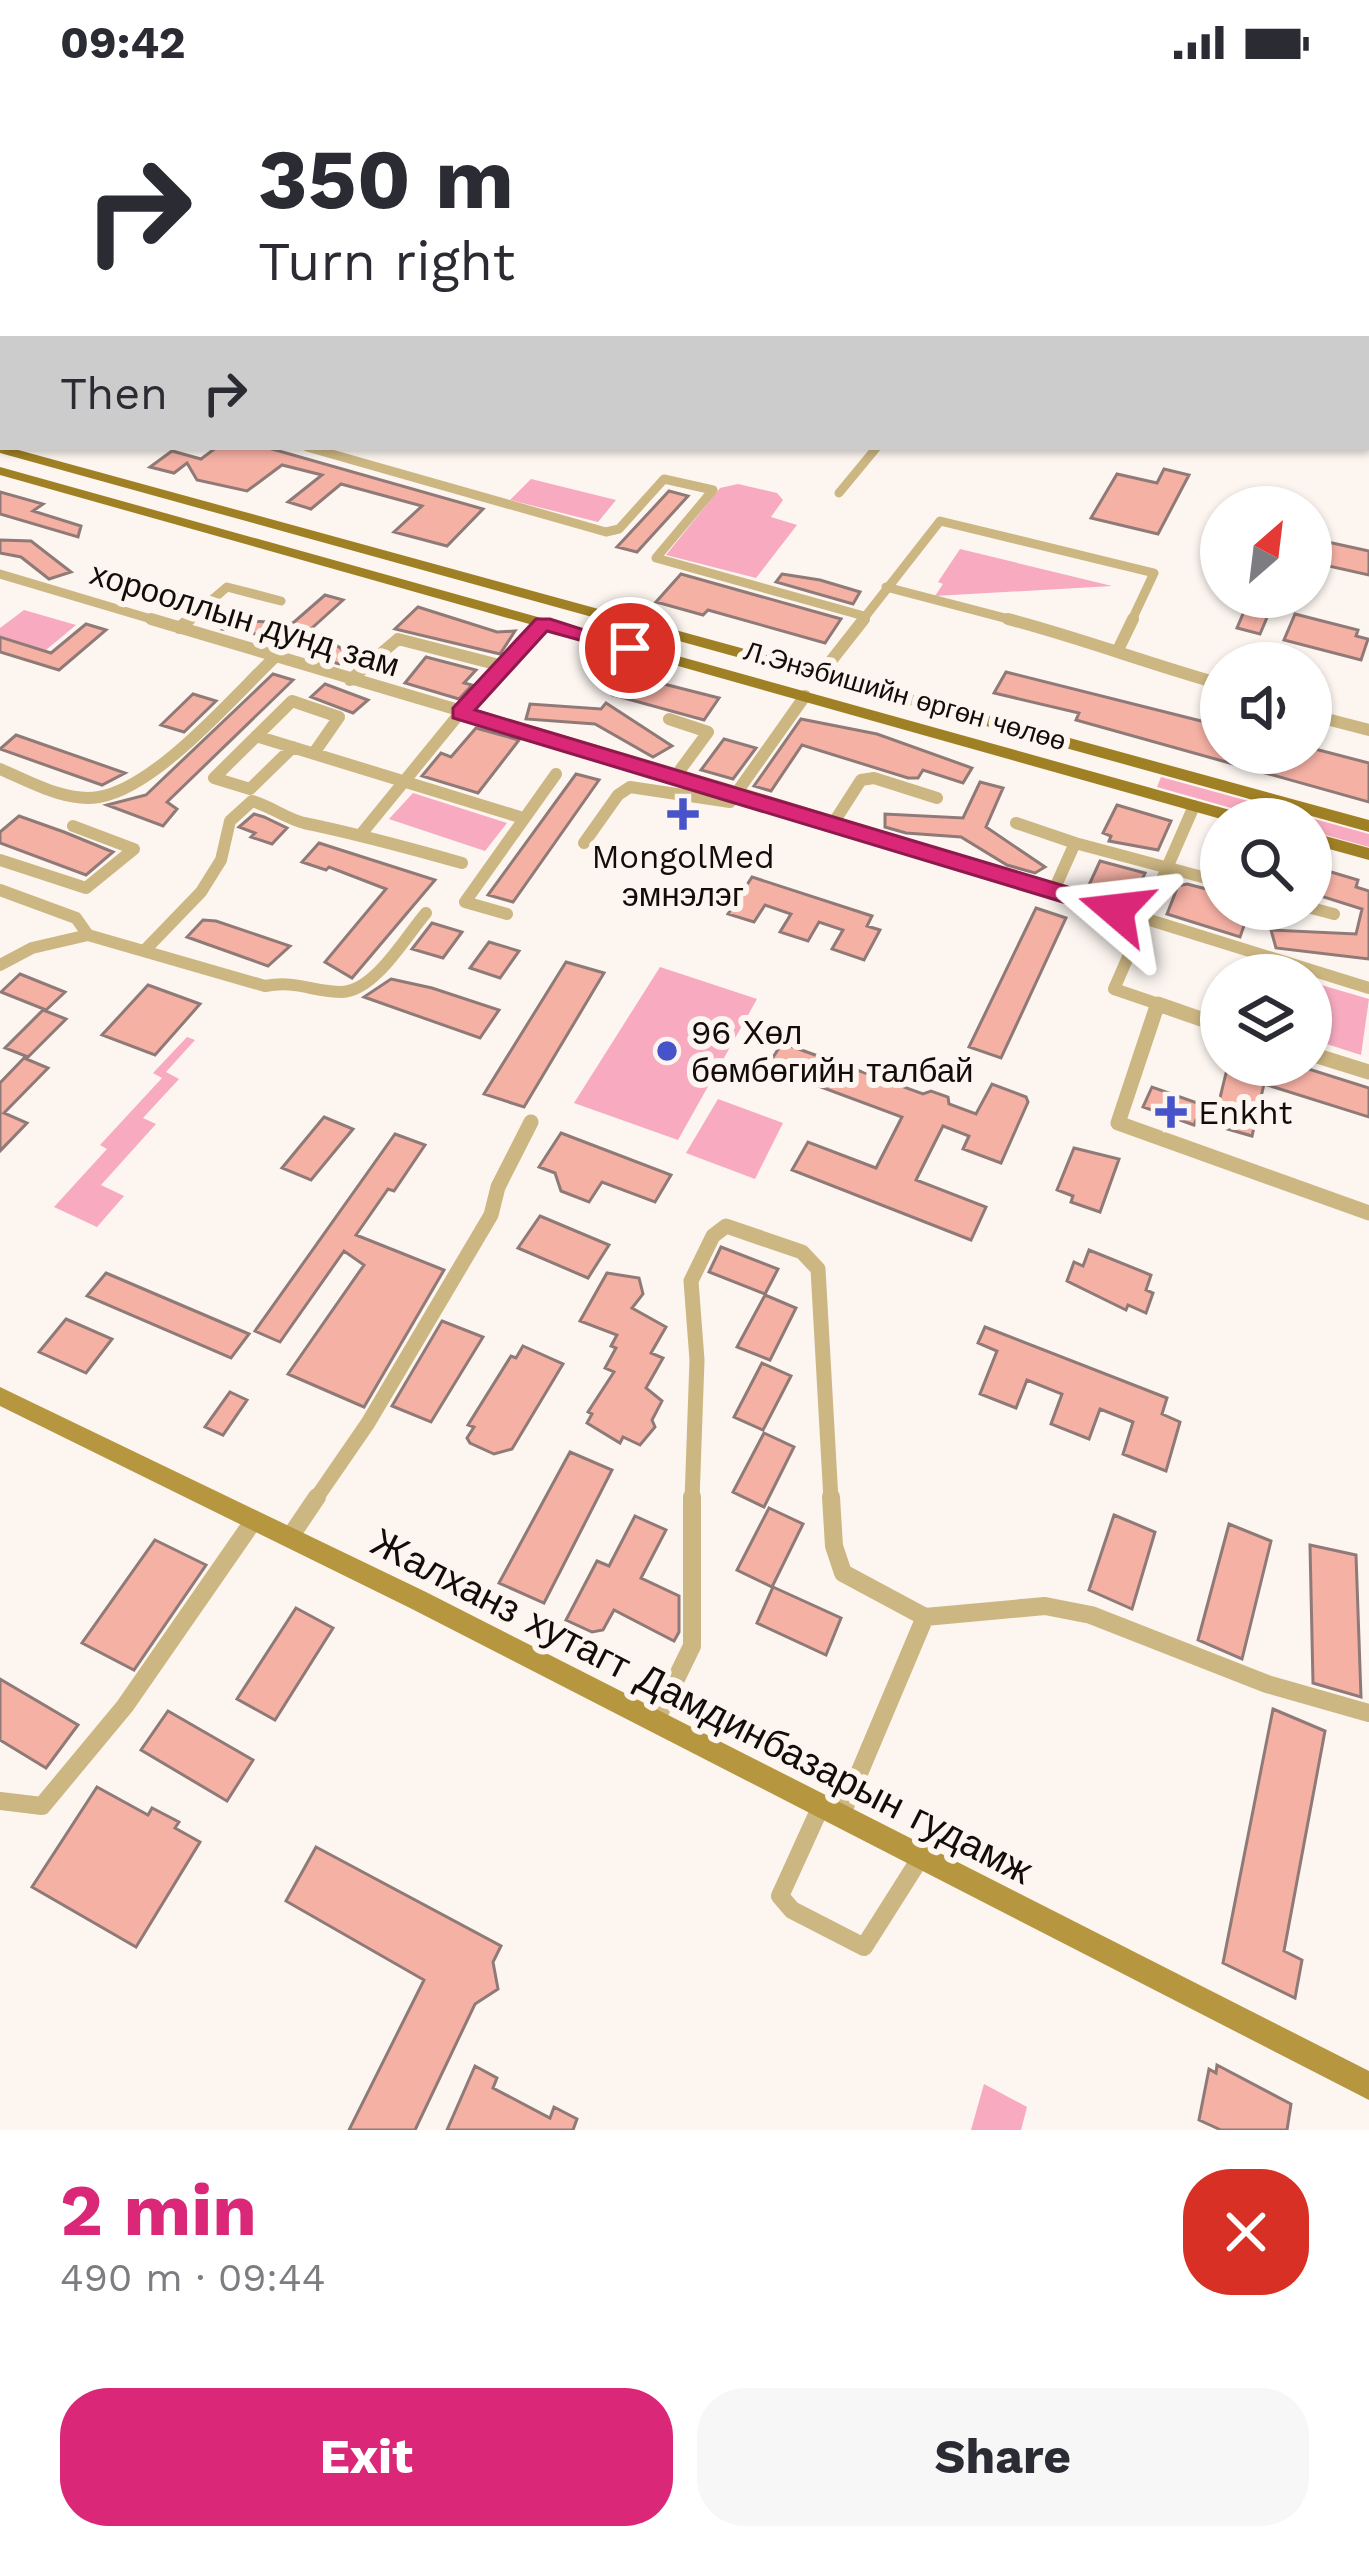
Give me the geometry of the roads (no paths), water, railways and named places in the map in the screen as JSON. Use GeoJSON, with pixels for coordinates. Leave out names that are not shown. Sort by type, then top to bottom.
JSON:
{"type":"FeatureCollection","features":[{"type":"Feature","properties":{"kind":"main road","name":"Л.Энэбишийн өргөн чөлөө"},"geometry":{"type":"LineString","coordinates":[[13,450],[1369,826]]}},
{"type":"Feature","properties":{"kind":"main road","name":"Л.Энэбишийн өргөн чөлөө"},"geometry":{"type":"LineString","coordinates":[[0,475],[1200,808]]}},
{"type":"Feature","properties":{"kind":"main road"},"geometry":{"type":"LineString","coordinates":[[310,558],[312,548],[335,542]]}},
{"type":"Feature","properties":{"kind":"main road"},"geometry":{"type":"LineString","coordinates":[[1072,770],[1083,748]]}},
{"type":"Feature","properties":{"kind":"main road"},"geometry":{"type":"LineString","coordinates":[[1332,844],[1369,854]]}},
{"type":"Feature","properties":{"kind":"main road","name":"Жалханз хутагт Дамдинбазарын гудамж"},"geometry":{"type":"LineString","coordinates":[[0,1396],[656,1720],[1369,2086]]}},
{"type":"Feature","properties":{"kind":"street"},"geometry":{"type":"LineString","coordinates":[[318,450],[606,532],[619,529],[664,479],[712,490],[656,558],[864,616]]}},
{"type":"Feature","properties":{"kind":"street"},"geometry":{"type":"LineString","coordinates":[[839,493],[875,450]]}},
{"type":"Feature","properties":{"kind":"street"},"geometry":{"type":"LineString","coordinates":[[820,675],[940,521],[1154,573],[1118,650]]}},
{"type":"Feature","properties":{"kind":"street","name":"хорооллын дунд зам"},"geometry":{"type":"LineString","coordinates":[[0,574],[834,822],[1369,988]]}},
{"type":"Feature","properties":{"kind":"street"},"geometry":{"type":"LineString","coordinates":[[179,628],[227,587],[281,601]]}},
{"type":"Feature","properties":{"kind":"street"},"geometry":{"type":"LineString","coordinates":[[886,587],[1118,650],[1125,658],[1200,678]]}},
{"type":"Feature","properties":{"kind":"street"},"geometry":{"type":"LineString","coordinates":[[362,833],[460,713],[543,624]]}},
{"type":"Feature","properties":{"kind":"street"},"geometry":{"type":"LineString","coordinates":[[350,680],[398,639],[503,666]]}},
{"type":"Feature","properties":{"kind":"street"},"geometry":{"type":"LineString","coordinates":[[0,769],[72,794],[98,797],[115,792],[142,778],[275,657]]}},
{"type":"Feature","properties":{"kind":"street"},"geometry":{"type":"LineString","coordinates":[[584,843],[618,795],[630,787],[720,803],[737,795],[805,696]]}},
{"type":"Feature","properties":{"kind":"street"},"geometry":{"type":"LineString","coordinates":[[292,747],[250,789],[214,778],[292,700],[340,721],[314,753]]}},
{"type":"Feature","properties":{"kind":"street"},"geometry":{"type":"LineString","coordinates":[[669,719],[708,732],[674,777]]}},
{"type":"Feature","properties":{"kind":"street"},"geometry":{"type":"LineString","coordinates":[[1332,720],[1369,730]]}},
{"type":"Feature","properties":{"kind":"street"},"geometry":{"type":"LineString","coordinates":[[256,736],[523,818]]}},
{"type":"Feature","properties":{"kind":"street"},"geometry":{"type":"LineString","coordinates":[[507,914],[465,902],[556,774]]}},
{"type":"Feature","properties":{"kind":"street"},"geometry":{"type":"LineString","coordinates":[[834,822],[861,780],[874,778],[937,798]]}},
{"type":"Feature","properties":{"kind":"street"},"geometry":{"type":"LineString","coordinates":[[146,949],[218,870],[228,853],[230,821],[252,801],[282,810],[299,822],[362,833],[462,863]]}},
{"type":"Feature","properties":{"kind":"street"},"geometry":{"type":"LineString","coordinates":[[1194,806],[1114,989],[1200,1019]]}},
{"type":"Feature","properties":{"kind":"street"},"geometry":{"type":"LineString","coordinates":[[1016,823],[1200,876]]}},
{"type":"Feature","properties":{"kind":"street"},"geometry":{"type":"LineString","coordinates":[[0,860],[91,887],[134,848],[73,826]]}},
{"type":"Feature","properties":{"kind":"street"},"geometry":{"type":"LineString","coordinates":[[1054,890],[1075,843]]}},
{"type":"Feature","properties":{"kind":"street"},"geometry":{"type":"LineString","coordinates":[[0,890],[76,918],[88,935]]}},
{"type":"Feature","properties":{"kind":"street"},"geometry":{"type":"LineString","coordinates":[[0,965],[32,949],[88,935],[265,986],[291,981],[352,992],[363,987],[426,913]]}},
{"type":"Feature","properties":{"kind":"street"},"geometry":{"type":"LineString","coordinates":[[1157,1006],[1118,1124],[1369,1213]]}},
{"type":"Feature","properties":{"kind":"street"},"geometry":{"type":"LineString","coordinates":[[1332,1061],[1369,1072]]}},
{"type":"Feature","properties":{"kind":"street"},"geometry":{"type":"LineString","coordinates":[[290,1537],[368,1423],[482,1231],[531,1122]]}},
{"type":"Feature","properties":{"kind":"street"},"geometry":{"type":"LineString","coordinates":[[656,1720],[692,1646],[692,1419],[697,1360],[691,1281],[713,1236],[726,1226],[802,1252],[818,1269],[834,1546],[843,1573],[926,1618],[1045,1606],[1091,1615],[1267,1684],[1369,1713]]}},
{"type":"Feature","properties":{"kind":"street"},"geometry":{"type":"LineString","coordinates":[[0,1801],[42,1806],[86,1759],[254,1520]]}},
{"type":"Feature","properties":{"kind":"street"},"geometry":{"type":"LineString","coordinates":[[921,1857],[864,1947],[792,1910],[780,1896],[831,1811],[926,1618]]}},
{"type":"Feature","properties":{"kind":"place","name":"MongolMed эмнэлэг"},"geometry":{"type":"Point","coordinates":[683,814]}},
{"type":"Feature","properties":{"kind":"place","name":"96 Хөл бөмбөгийн талбай"},"geometry":{"type":"Point","coordinates":[667,1051]}},
{"type":"Feature","properties":{"kind":"place","name":"Enkht"},"geometry":{"type":"Point","coordinates":[1171,1112]}}]}
